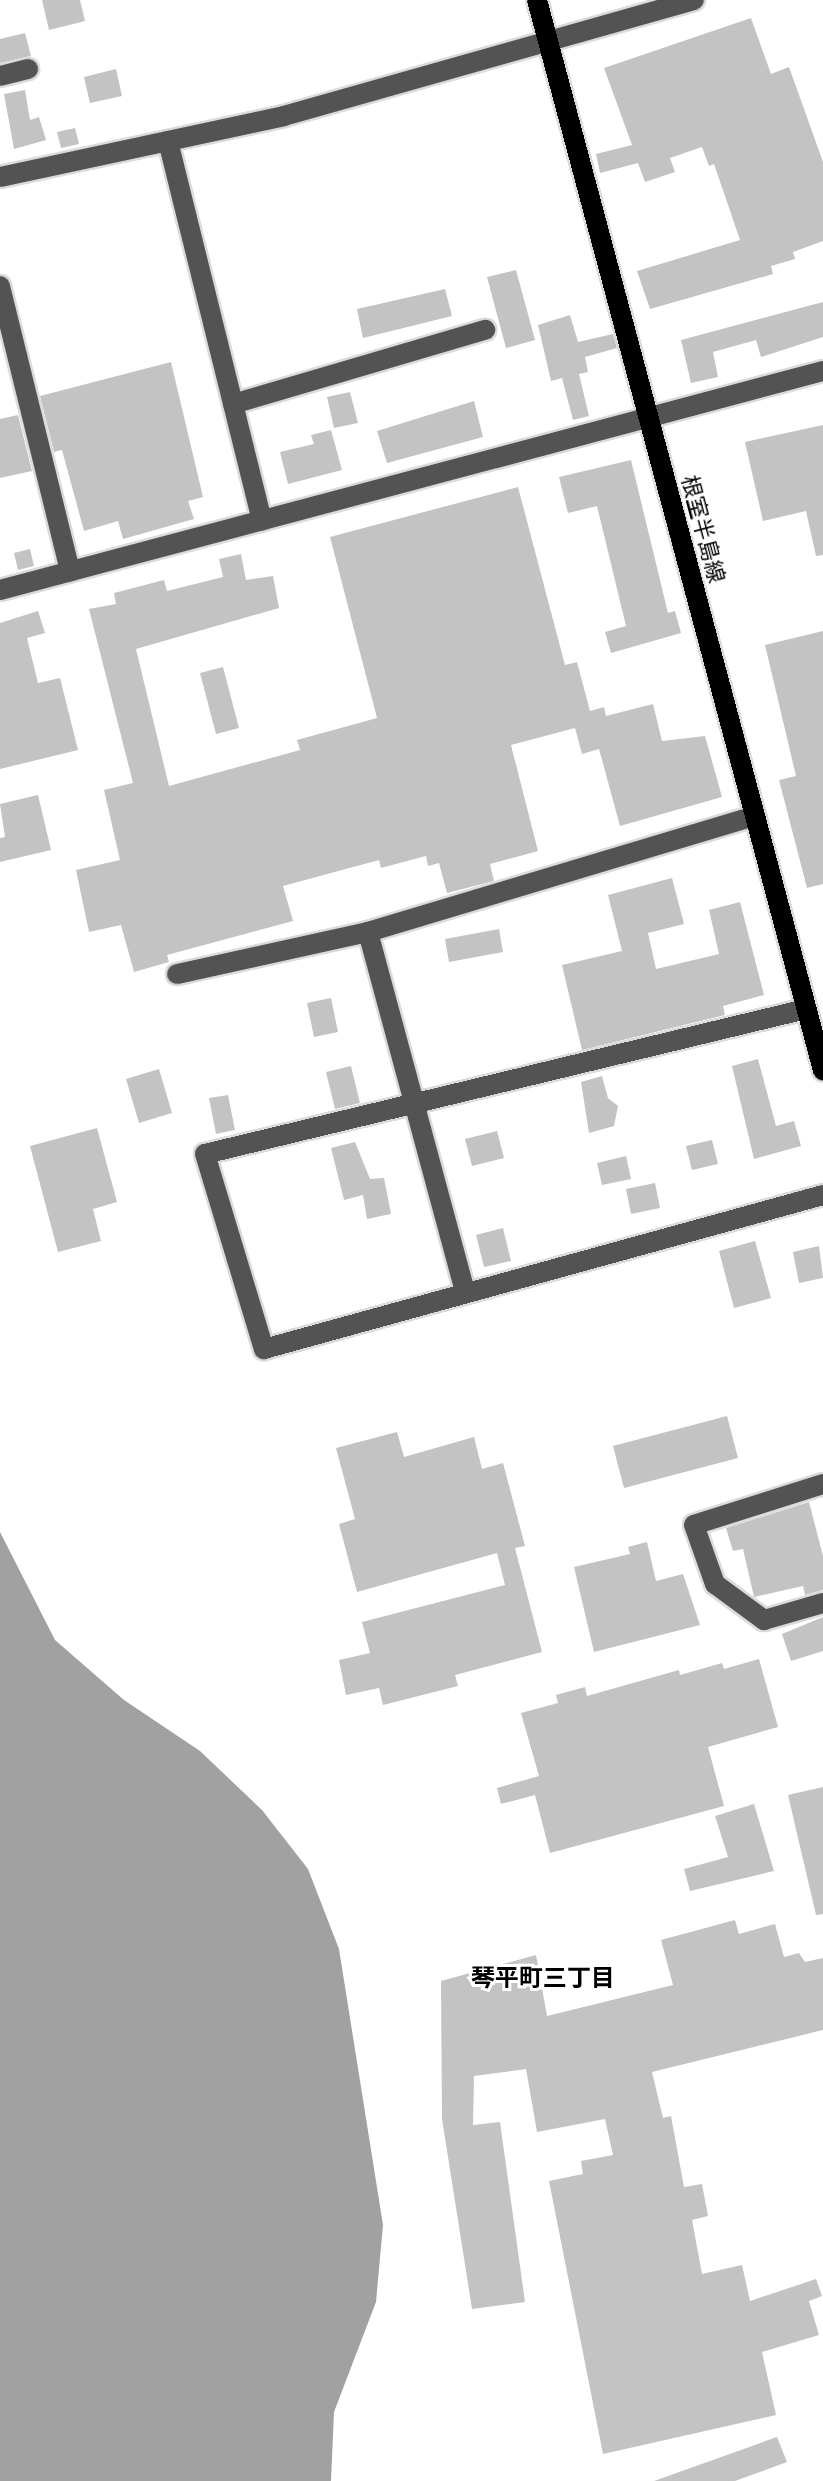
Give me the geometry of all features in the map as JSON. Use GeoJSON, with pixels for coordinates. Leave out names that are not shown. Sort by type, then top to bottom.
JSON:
{"type":"FeatureCollection","features":[{"type":"Feature","properties":{"kind":"main road","name":"根室半島線"},"geometry":{"type":"LineString","coordinates":[[537,0],[823,1070]]}},
{"type":"Feature","properties":{"kind":"street"},"geometry":{"type":"LineString","coordinates":[[0,177],[284,116],[694,0]]}},
{"type":"Feature","properties":{"kind":"street"},"geometry":{"type":"LineString","coordinates":[[0,76],[28,69]]}},
{"type":"Feature","properties":{"kind":"street"},"geometry":{"type":"LineString","coordinates":[[168,141],[262,521]]}},
{"type":"Feature","properties":{"kind":"street"},"geometry":{"type":"LineString","coordinates":[[0,286],[70,572]]}},
{"type":"Feature","properties":{"kind":"street"},"geometry":{"type":"LineString","coordinates":[[233,404],[485,330]]}},
{"type":"Feature","properties":{"kind":"street"},"geometry":{"type":"LineString","coordinates":[[0,590],[649,421],[823,371]]}},
{"type":"Feature","properties":{"kind":"street"},"geometry":{"type":"LineString","coordinates":[[177,974],[368,932],[755,816]]}},
{"type":"Feature","properties":{"kind":"street"},"geometry":{"type":"LineString","coordinates":[[368,932],[411,1107],[465,1292]]}},
{"type":"Feature","properties":{"kind":"street"},"geometry":{"type":"LineString","coordinates":[[806,1009],[411,1107],[205,1154],[264,1349],[823,1195]]}},
{"type":"Feature","properties":{"kind":"street"},"geometry":{"type":"LineString","coordinates":[[823,1484],[694,1525],[715,1584],[764,1620],[823,1603]]}},
{"type":"Feature","properties":{"kind":"shaded area"},"geometry":{"type":"Polygon","coordinates":[[[0,1532],[55,1640],[124,1700],[200,1751],[262,1810],[308,1869],[339,1949],[383,2225],[376,2302],[334,2412],[331,2481],[0,2481],[0,1532]]]}},
{"type":"Feature","properties":{"kind":"building"},"geometry":{"type":"Polygon","coordinates":[[[42,0],[80,0],[85,21],[49,30],[42,0]]]}},
{"type":"Feature","properties":{"kind":"building"},"geometry":{"type":"Polygon","coordinates":[[[751,18],[771,74],[789,67],[823,162],[823,241],[793,252],[795,259],[771,266],[773,274],[650,309],[637,271],[740,240],[714,164],[709,166],[702,147],[670,158],[675,172],[645,182],[638,163],[600,173],[596,154],[632,145],[604,68],[751,18]]]}},
{"type":"Feature","properties":{"kind":"building"},"geometry":{"type":"Polygon","coordinates":[[[25,33],[31,56],[0,63],[0,39],[25,33]]]}},
{"type":"Feature","properties":{"kind":"building"},"geometry":{"type":"Polygon","coordinates":[[[116,69],[122,96],[90,103],[84,77],[116,69]]]}},
{"type":"Feature","properties":{"kind":"building"},"geometry":{"type":"Polygon","coordinates":[[[25,90],[30,120],[39,117],[46,140],[14,149],[4,94],[25,90]]]}},
{"type":"Feature","properties":{"kind":"building"},"geometry":{"type":"Polygon","coordinates":[[[75,128],[79,144],[61,148],[57,132],[75,128]]]}},
{"type":"Feature","properties":{"kind":"building"},"geometry":{"type":"Polygon","coordinates":[[[516,270],[535,340],[506,348],[487,277],[516,270]]]}},
{"type":"Feature","properties":{"kind":"building"},"geometry":{"type":"Polygon","coordinates":[[[445,289],[452,316],[363,338],[357,309],[445,289]]]}},
{"type":"Feature","properties":{"kind":"building"},"geometry":{"type":"Polygon","coordinates":[[[823,302],[823,337],[761,357],[756,340],[713,352],[718,377],[691,383],[681,340],[823,302]]]}},
{"type":"Feature","properties":{"kind":"building"},"geometry":{"type":"Polygon","coordinates":[[[570,315],[578,342],[613,334],[617,348],[585,357],[588,372],[579,374],[589,416],[573,420],[562,378],[551,381],[538,325],[570,315]]]}},
{"type":"Feature","properties":{"kind":"building"},"geometry":{"type":"Polygon","coordinates":[[[171,362],[203,497],[188,501],[194,519],[123,539],[118,521],[84,531],[62,450],[54,452],[40,396],[171,362]]]}},
{"type":"Feature","properties":{"kind":"building"},"geometry":{"type":"Polygon","coordinates":[[[350,392],[358,423],[334,428],[327,397],[350,392]]]}},
{"type":"Feature","properties":{"kind":"building"},"geometry":{"type":"Polygon","coordinates":[[[474,401],[483,437],[387,463],[377,431],[474,401]]]}},
{"type":"Feature","properties":{"kind":"building"},"geometry":{"type":"Polygon","coordinates":[[[18,415],[32,471],[0,478],[0,419],[18,415]]]}},
{"type":"Feature","properties":{"kind":"building"},"geometry":{"type":"Polygon","coordinates":[[[823,425],[823,555],[816,556],[806,511],[763,521],[745,442],[823,425]]]}},
{"type":"Feature","properties":{"kind":"building"},"geometry":{"type":"Polygon","coordinates":[[[331,430],[342,470],[288,484],[280,452],[314,444],[311,435],[331,430]]]}},
{"type":"Feature","properties":{"kind":"building"},"geometry":{"type":"Polygon","coordinates":[[[631,460],[668,613],[675,611],[681,633],[611,653],[605,632],[626,626],[597,506],[568,513],[559,477],[631,460]]]}},
{"type":"Feature","properties":{"kind":"building"},"geometry":{"type":"Polygon","coordinates":[[[518,487],[565,665],[577,662],[590,711],[604,707],[606,716],[653,704],[662,741],[705,736],[722,797],[620,826],[599,749],[582,754],[575,728],[511,745],[538,851],[490,864],[494,881],[447,893],[439,863],[428,866],[426,856],[381,868],[379,860],[283,886],[293,921],[167,955],[169,962],[134,972],[121,925],[89,932],[76,870],[120,860],[104,790],[133,783],[89,609],[116,604],[114,593],[164,580],[167,591],[223,577],[219,559],[241,554],[246,580],[273,576],[279,608],[136,649],[169,786],[300,750],[297,740],[377,718],[330,537],[518,487]]]}},
{"type":"Feature","properties":{"kind":"building"},"geometry":{"type":"Polygon","coordinates":[[[30,549],[34,566],[18,570],[14,553],[30,549]]]}},
{"type":"Feature","properties":{"kind":"building"},"geometry":{"type":"Polygon","coordinates":[[[38,611],[45,633],[27,638],[38,683],[60,678],[78,750],[0,769],[0,623],[38,611]]]}},
{"type":"Feature","properties":{"kind":"building"},"geometry":{"type":"Polygon","coordinates":[[[823,631],[823,884],[807,888],[779,780],[796,776],[765,645],[823,631]]]}},
{"type":"Feature","properties":{"kind":"building"},"geometry":{"type":"Polygon","coordinates":[[[223,667],[239,728],[216,734],[200,673],[223,667]]]}},
{"type":"Feature","properties":{"kind":"building"},"geometry":{"type":"Polygon","coordinates":[[[38,795],[51,850],[0,862],[0,838],[5,837],[0,804],[38,795]]]}},
{"type":"Feature","properties":{"kind":"building"},"geometry":{"type":"Polygon","coordinates":[[[672,878],[684,924],[648,933],[656,969],[719,954],[709,910],[740,902],[764,995],[723,1006],[725,1015],[582,1050],[562,965],[622,951],[608,895],[672,878]]]}},
{"type":"Feature","properties":{"kind":"building"},"geometry":{"type":"Polygon","coordinates":[[[499,929],[503,952],[449,962],[445,939],[499,929]]]}},
{"type":"Feature","properties":{"kind":"building"},"geometry":{"type":"Polygon","coordinates":[[[331,998],[338,1032],[314,1037],[307,1003],[331,998]]]}},
{"type":"Feature","properties":{"kind":"building"},"geometry":{"type":"Polygon","coordinates":[[[758,1059],[776,1126],[794,1121],[801,1146],[754,1159],[732,1066],[758,1059]]]}},
{"type":"Feature","properties":{"kind":"building"},"geometry":{"type":"Polygon","coordinates":[[[351,1066],[360,1103],[335,1109],[326,1072],[351,1066]]]}},
{"type":"Feature","properties":{"kind":"building"},"geometry":{"type":"Polygon","coordinates":[[[159,1069],[172,1113],[139,1123],[126,1079],[159,1069]]]}},
{"type":"Feature","properties":{"kind":"building"},"geometry":{"type":"Polygon","coordinates":[[[602,1076],[608,1098],[618,1106],[614,1126],[589,1133],[581,1082],[602,1076]]]}},
{"type":"Feature","properties":{"kind":"building"},"geometry":{"type":"Polygon","coordinates":[[[228,1095],[235,1130],[216,1134],[209,1098],[228,1095]]]}},
{"type":"Feature","properties":{"kind":"building"},"geometry":{"type":"Polygon","coordinates":[[[97,1128],[117,1202],[93,1209],[101,1241],[58,1252],[30,1146],[97,1128]]]}},
{"type":"Feature","properties":{"kind":"building"},"geometry":{"type":"Polygon","coordinates":[[[497,1131],[504,1158],[472,1166],[465,1139],[497,1131]]]}},
{"type":"Feature","properties":{"kind":"building"},"geometry":{"type":"Polygon","coordinates":[[[712,1140],[718,1164],[692,1170],[686,1146],[712,1140]]]}},
{"type":"Feature","properties":{"kind":"building"},"geometry":{"type":"Polygon","coordinates":[[[355,1142],[370,1179],[384,1178],[391,1214],[367,1219],[363,1195],[344,1200],[331,1148],[355,1142]]]}},
{"type":"Feature","properties":{"kind":"building"},"geometry":{"type":"Polygon","coordinates":[[[626,1156],[631,1179],[602,1185],[597,1163],[626,1156]]]}},
{"type":"Feature","properties":{"kind":"building"},"geometry":{"type":"Polygon","coordinates":[[[655,1183],[660,1208],[631,1214],[626,1189],[655,1183]]]}},
{"type":"Feature","properties":{"kind":"building"},"geometry":{"type":"Polygon","coordinates":[[[503,1228],[511,1261],[484,1267],[476,1235],[503,1228]]]}},
{"type":"Feature","properties":{"kind":"building"},"geometry":{"type":"Polygon","coordinates":[[[755,1241],[771,1298],[734,1308],[719,1251],[755,1241]]]}},
{"type":"Feature","properties":{"kind":"building"},"geometry":{"type":"Polygon","coordinates":[[[819,1246],[823,1278],[799,1283],[793,1252],[819,1246]]]}},
{"type":"Feature","properties":{"kind":"building"},"geometry":{"type":"Polygon","coordinates":[[[727,1416],[738,1458],[624,1488],[613,1446],[727,1416]]]}},
{"type":"Feature","properties":{"kind":"building"},"geometry":{"type":"Polygon","coordinates":[[[397,1432],[404,1457],[474,1437],[482,1469],[503,1463],[525,1546],[515,1548],[542,1652],[455,1675],[458,1686],[383,1705],[379,1688],[346,1695],[339,1660],[370,1653],[362,1622],[505,1585],[497,1553],[357,1592],[339,1524],[355,1519],[336,1448],[397,1432]]]}},
{"type":"Feature","properties":{"kind":"building"},"geometry":{"type":"Polygon","coordinates":[[[809,1502],[823,1556],[823,1590],[805,1595],[803,1586],[754,1597],[743,1549],[733,1551],[726,1528],[809,1502]]]}},
{"type":"Feature","properties":{"kind":"building"},"geometry":{"type":"Polygon","coordinates":[[[647,1542],[656,1581],[683,1574],[700,1625],[594,1652],[574,1567],[630,1554],[628,1547],[647,1542]]]}},
{"type":"Feature","properties":{"kind":"building"},"geometry":{"type":"Polygon","coordinates":[[[823,1617],[823,1651],[791,1661],[782,1634],[823,1617]]]}},
{"type":"Feature","properties":{"kind":"building"},"geometry":{"type":"Polygon","coordinates":[[[759,1659],[778,1727],[708,1747],[724,1806],[550,1853],[535,1795],[501,1804],[497,1788],[539,1776],[521,1713],[558,1703],[556,1695],[585,1687],[587,1696],[679,1670],[680,1675],[722,1663],[724,1669],[759,1659]]]}},
{"type":"Feature","properties":{"kind":"building"},"geometry":{"type":"Polygon","coordinates":[[[823,1787],[823,1914],[816,1915],[788,1795],[823,1787]]]}},
{"type":"Feature","properties":{"kind":"building"},"geometry":{"type":"Polygon","coordinates":[[[754,1804],[774,1871],[690,1891],[684,1869],[728,1857],[715,1816],[754,1804]]]}},
{"type":"Feature","properties":{"kind":"building"},"geometry":{"type":"Polygon","coordinates":[[[735,1920],[739,1934],[775,1924],[784,1957],[799,1953],[805,1962],[823,1958],[823,2030],[652,2072],[663,2118],[671,2116],[684,2187],[702,2184],[708,2216],[692,2220],[702,2274],[742,2265],[750,2301],[816,2279],[822,2296],[809,2301],[819,2335],[762,2352],[776,2415],[603,2454],[549,2181],[583,2174],[581,2161],[613,2155],[605,2119],[537,2132],[526,2069],[474,2076],[473,2125],[500,2122],[525,2302],[472,2309],[442,2119],[441,1981],[536,1955],[547,2016],[673,1985],[661,1940],[735,1920]]]}},
{"type":"Feature","properties":{"kind":"building"},"geometry":{"type":"Polygon","coordinates":[[[777,2437],[787,2462],[735,2481],[654,2481],[777,2437]]]}},
{"type":"Feature","properties":{"kind":"district","name":"琴平町三丁目"},"geometry":{"type":"Point","coordinates":[543,1978]}}]}
